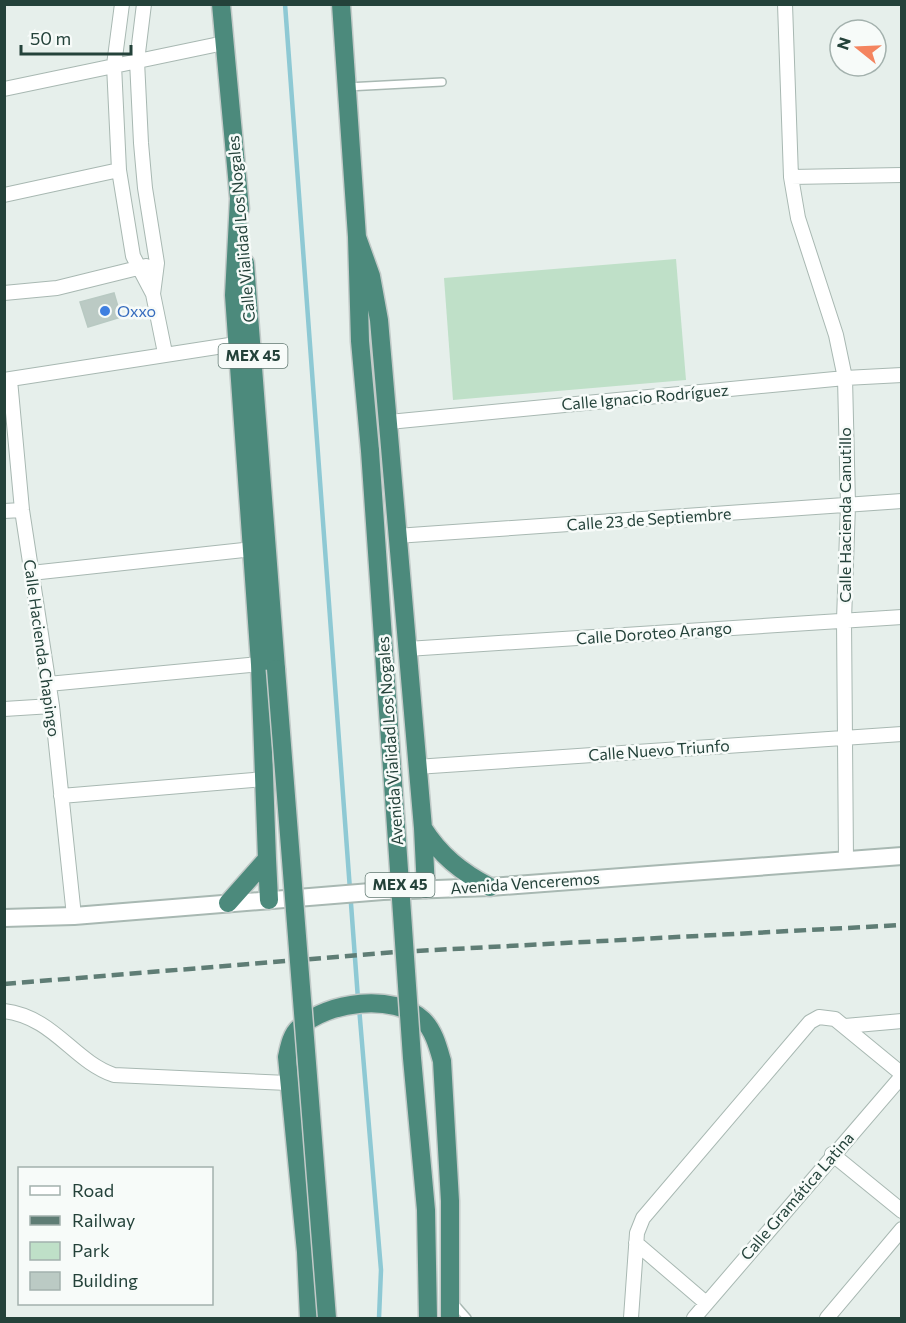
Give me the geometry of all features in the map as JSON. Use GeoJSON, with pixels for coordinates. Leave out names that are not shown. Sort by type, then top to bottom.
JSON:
{"type":"FeatureCollection","features":[{"type":"Feature","properties":{"kind":"highway","name":"Calle Vialidad Los Nogales"},"geometry":{"type":"LineString","coordinates":[[221,4],[239,199],[268,667]]}},
{"type":"Feature","properties":{"kind":"highway","name":"MEX 45"},"geometry":{"type":"LineString","coordinates":[[341,4],[357,237]]}},
{"type":"Feature","properties":{"kind":"highway"},"geometry":{"type":"LineString","coordinates":[[239,199],[234,295],[236,344],[253,549],[268,667],[264,779],[269,900]]}},
{"type":"Feature","properties":{"kind":"highway"},"geometry":{"type":"LineString","coordinates":[[357,237],[371,276],[376,299],[423,828],[426,889]]}},
{"type":"Feature","properties":{"kind":"highway","name":"Avenida Vialidad Los Nogales"},"geometry":{"type":"LineString","coordinates":[[357,237],[360,341],[370,451],[412,1058],[426,1210],[428,1318]]}},
{"type":"Feature","properties":{"kind":"highway","name":"MEX 45"},"geometry":{"type":"LineString","coordinates":[[268,667],[327,1318]]}},
{"type":"Feature","properties":{"kind":"highway"},"geometry":{"type":"LineString","coordinates":[[423,828],[433,844],[463,873],[490,887]]}},
{"type":"Feature","properties":{"kind":"highway"},"geometry":{"type":"LineString","coordinates":[[228,903],[267,859]]}},
{"type":"Feature","properties":{"kind":"highway"},"geometry":{"type":"LineString","coordinates":[[309,1318],[306,1252],[288,1083],[287,1057],[291,1041],[298,1028],[339,1007],[390,1003],[422,1019],[436,1039],[442,1061],[450,1201],[450,1318]]}},
{"type":"Feature","properties":{"kind":"street"},"geometry":{"type":"LineString","coordinates":[[122,4],[114,65],[119,170],[127,227],[137,268],[153,294]]}},
{"type":"Feature","properties":{"kind":"street"},"geometry":{"type":"LineString","coordinates":[[144,4],[137,61],[145,188],[157,263],[153,294],[165,353]]}},
{"type":"Feature","properties":{"kind":"street","name":"Calle Hacienda Canutillo"},"geometry":{"type":"LineString","coordinates":[[784,4],[791,177],[798,218],[836,335],[845,378],[848,505],[844,620],[846,860]]}},
{"type":"Feature","properties":{"kind":"street"},"geometry":{"type":"LineString","coordinates":[[4,89],[224,44]]}},
{"type":"Feature","properties":{"kind":"street"},"geometry":{"type":"LineString","coordinates":[[4,195],[119,170]]}},
{"type":"Feature","properties":{"kind":"street"},"geometry":{"type":"LineString","coordinates":[[791,177],[902,175]]}},
{"type":"Feature","properties":{"kind":"street"},"geometry":{"type":"LineString","coordinates":[[4,293],[57,288],[157,263]]}},
{"type":"Feature","properties":{"kind":"street"},"geometry":{"type":"LineString","coordinates":[[7,380],[165,353],[236,344]]}},
{"type":"Feature","properties":{"kind":"street","name":"Calle Ignacio Rodríguez"},"geometry":{"type":"LineString","coordinates":[[388,422],[845,378],[902,375]]}},
{"type":"Feature","properties":{"kind":"street","name":"Calle Hacienda Chapingo"},"geometry":{"type":"LineString","coordinates":[[7,380],[22,510],[52,706],[74,916]]}},
{"type":"Feature","properties":{"kind":"street","name":"Calle 23 de Septiembre"},"geometry":{"type":"LineString","coordinates":[[396,536],[902,501]]}},
{"type":"Feature","properties":{"kind":"street"},"geometry":{"type":"LineString","coordinates":[[4,512],[22,510]]}},
{"type":"Feature","properties":{"kind":"street"},"geometry":{"type":"LineString","coordinates":[[31,573],[253,549]]}},
{"type":"Feature","properties":{"kind":"street","name":"Calle Doroteo Arango"},"geometry":{"type":"LineString","coordinates":[[407,649],[902,617]]}},
{"type":"Feature","properties":{"kind":"street"},"geometry":{"type":"LineString","coordinates":[[48,684],[268,667]]}},
{"type":"Feature","properties":{"kind":"street"},"geometry":{"type":"LineString","coordinates":[[4,709],[52,706]]}},
{"type":"Feature","properties":{"kind":"street","name":"Calle Nuevo Triunfo"},"geometry":{"type":"LineString","coordinates":[[416,767],[902,734]]}},
{"type":"Feature","properties":{"kind":"street"},"geometry":{"type":"LineString","coordinates":[[61,796],[264,779]]}},
{"type":"Feature","properties":{"kind":"street","name":"Avenida Venceremos"},"geometry":{"type":"LineString","coordinates":[[4,918],[74,916],[383,891],[490,887],[902,856]]}},
{"type":"Feature","properties":{"kind":"street"},"geometry":{"type":"LineString","coordinates":[[4,1011],[40,1023],[59,1035],[99,1070],[114,1075],[288,1083]]}},
{"type":"Feature","properties":{"kind":"street"},"geometry":{"type":"LineString","coordinates":[[631,1318],[638,1227],[649,1209],[810,1022],[828,1017],[845,1026],[902,1075]]}},
{"type":"Feature","properties":{"kind":"street"},"geometry":{"type":"LineString","coordinates":[[845,1026],[902,1021]]}},
{"type":"Feature","properties":{"kind":"street","name":"Calle Gramática Latina"},"geometry":{"type":"LineString","coordinates":[[694,1318],[832,1154],[902,1075]]}},
{"type":"Feature","properties":{"kind":"street"},"geometry":{"type":"LineString","coordinates":[[832,1154],[902,1211]]}},
{"type":"Feature","properties":{"kind":"street"},"geometry":{"type":"LineString","coordinates":[[827,1318],[902,1229]]}},
{"type":"Feature","properties":{"kind":"street"},"geometry":{"type":"LineString","coordinates":[[636,1244],[706,1303]]}},
{"type":"Feature","properties":{"kind":"lane"},"geometry":{"type":"LineString","coordinates":[[347,87],[442,82]]}},
{"type":"Feature","properties":{"kind":"lane"},"geometry":{"type":"LineString","coordinates":[[451,1299],[467,1318]]}},
{"type":"Feature","properties":{"kind":"green space"},"geometry":{"type":"Polygon","coordinates":[[[676,259],[686,380],[453,400],[444,278],[676,259]]]}},
{"type":"Feature","properties":{"kind":"building"},"geometry":{"type":"Polygon","coordinates":[[[114,293],[121,317],[88,327],[80,302],[114,293]]]}},
{"type":"Feature","properties":{"kind":"waterway"},"geometry":{"type":"LineString","coordinates":[[285,4],[358,999]]}},
{"type":"Feature","properties":{"kind":"waterway"},"geometry":{"type":"LineString","coordinates":[[359,1007],[381,1270],[379,1318]]}},
{"type":"Feature","properties":{"kind":"railway"},"geometry":{"type":"LineString","coordinates":[[4,984],[397,952],[902,925]]}},
{"type":"Feature","properties":{"kind":"place","name":"Oxxo"},"geometry":{"type":"Point","coordinates":[105,311]}}]}
